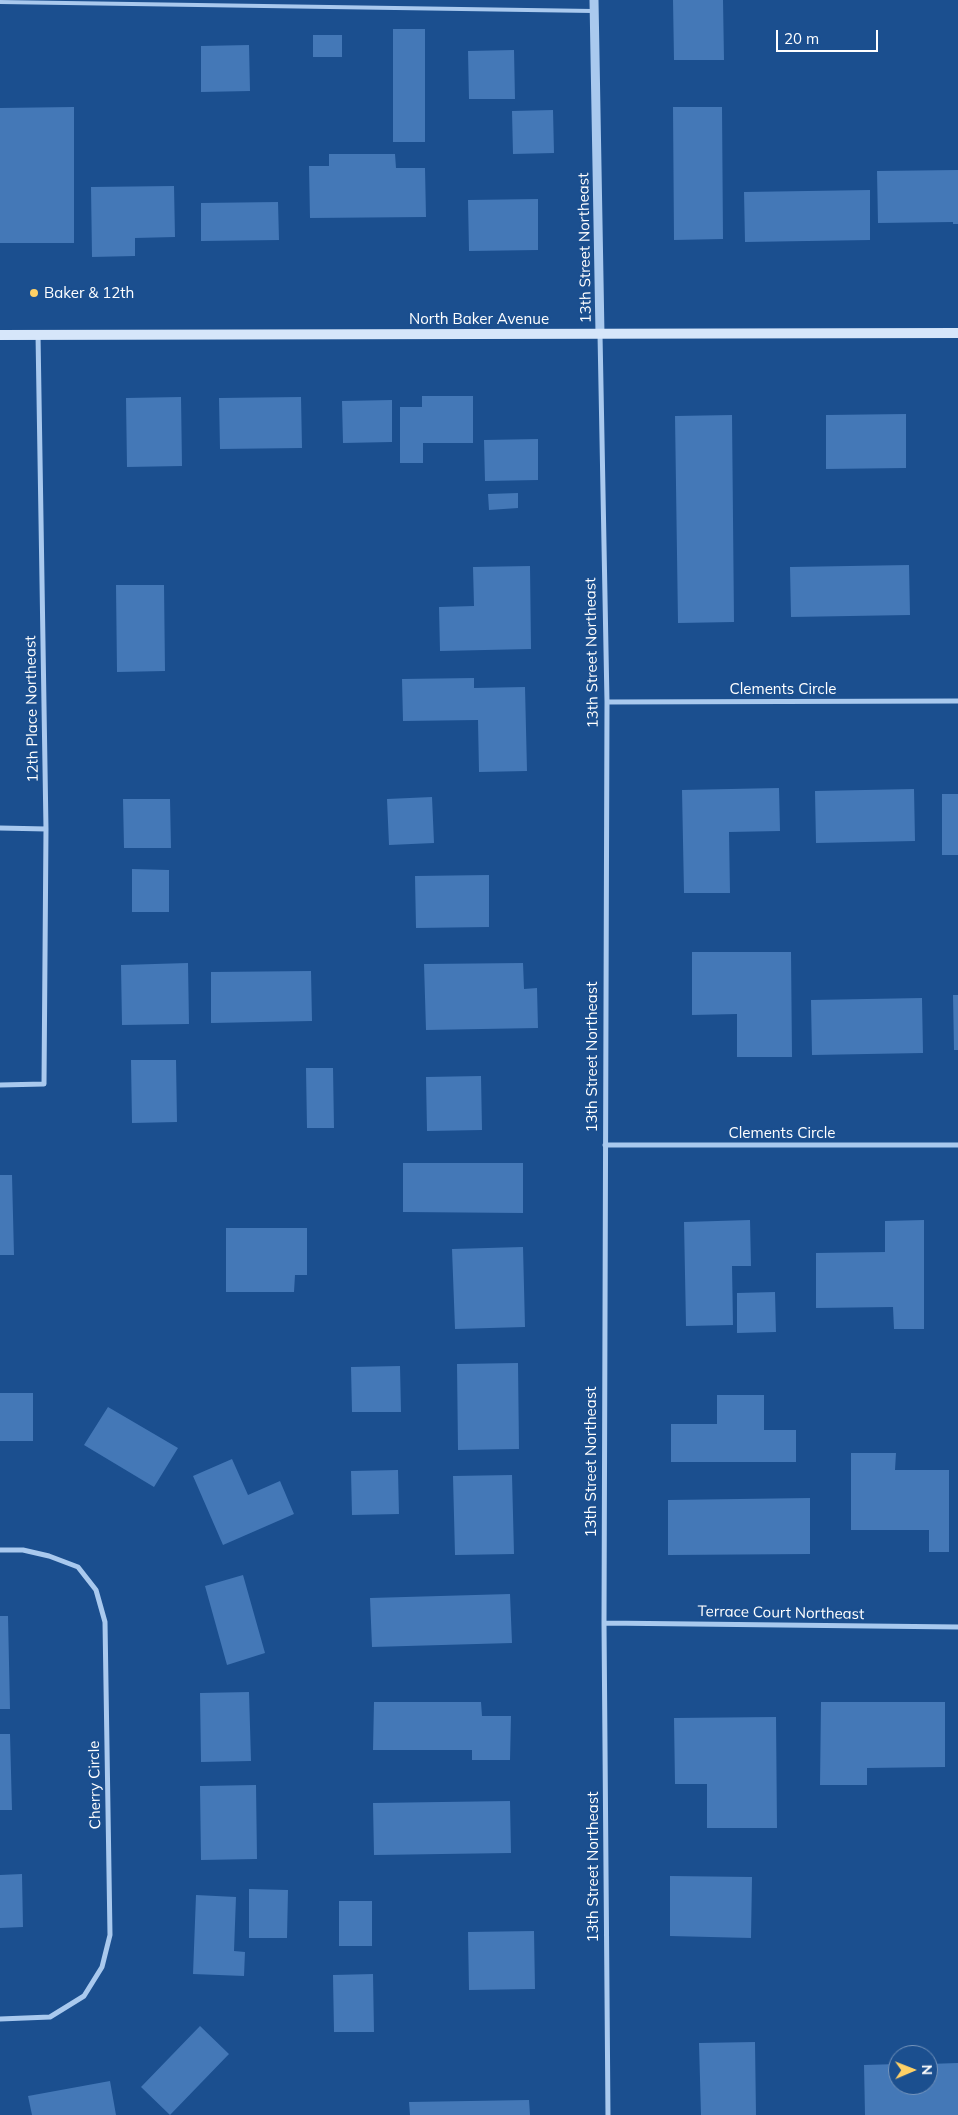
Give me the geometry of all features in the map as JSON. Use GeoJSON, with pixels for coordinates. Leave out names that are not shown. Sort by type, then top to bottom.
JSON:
{"type":"FeatureCollection","features":[{"type":"Feature","properties":{"kind":"main road","name":"North Baker Avenue"},"geometry":{"type":"LineString","coordinates":[[0,335],[958,334]]}},
{"type":"Feature","properties":{"kind":"street","name":"13th Street Northeast"},"geometry":{"type":"LineString","coordinates":[[594,0],[607,702],[604,1623],[608,2115]]}},
{"type":"Feature","properties":{"kind":"street","name":"12th Place Northeast"},"geometry":{"type":"LineString","coordinates":[[0,1085],[44,1084],[46,829],[38,334]]}},
{"type":"Feature","properties":{"kind":"street","name":"Clements Circle"},"geometry":{"type":"LineString","coordinates":[[607,702],[958,701]]}},
{"type":"Feature","properties":{"kind":"street"},"geometry":{"type":"LineString","coordinates":[[0,828],[46,829]]}},
{"type":"Feature","properties":{"kind":"street","name":"Clements Circle"},"geometry":{"type":"LineString","coordinates":[[605,1145],[958,1145]]}},
{"type":"Feature","properties":{"kind":"street","name":"Cherry Circle"},"geometry":{"type":"LineString","coordinates":[[0,1550],[23,1550],[49,1556],[78,1567],[96,1590],[105,1622],[110,1934],[102,1967],[84,1996],[50,2017],[0,2019]]}},
{"type":"Feature","properties":{"kind":"street","name":"Terrace Court Northeast"},"geometry":{"type":"LineString","coordinates":[[604,1623],[958,1627]]}},
{"type":"Feature","properties":{"kind":"lane"},"geometry":{"type":"LineString","coordinates":[[0,2],[594,11]]}},
{"type":"Feature","properties":{"kind":"building"},"geometry":{"type":"Polygon","coordinates":[[[673,0],[723,0],[724,60],[674,60],[673,0]]]}},
{"type":"Feature","properties":{"kind":"building"},"geometry":{"type":"Polygon","coordinates":[[[393,29],[425,29],[425,142],[393,142],[393,29]]]}},
{"type":"Feature","properties":{"kind":"building"},"geometry":{"type":"Polygon","coordinates":[[[313,35],[342,35],[342,57],[313,57],[313,35]]]}},
{"type":"Feature","properties":{"kind":"building"},"geometry":{"type":"Polygon","coordinates":[[[249,45],[250,91],[201,92],[201,46],[249,45]]]}},
{"type":"Feature","properties":{"kind":"building"},"geometry":{"type":"Polygon","coordinates":[[[514,50],[515,99],[469,99],[468,51],[514,50]]]}},
{"type":"Feature","properties":{"kind":"building"},"geometry":{"type":"Polygon","coordinates":[[[74,107],[74,243],[0,243],[0,108],[74,107]]]}},
{"type":"Feature","properties":{"kind":"building"},"geometry":{"type":"Polygon","coordinates":[[[673,107],[722,107],[723,239],[674,240],[673,107]]]}},
{"type":"Feature","properties":{"kind":"building"},"geometry":{"type":"Polygon","coordinates":[[[553,110],[554,153],[513,154],[512,111],[553,110]]]}},
{"type":"Feature","properties":{"kind":"building"},"geometry":{"type":"Polygon","coordinates":[[[329,154],[395,154],[396,168],[425,168],[426,217],[310,218],[309,166],[329,166],[329,154]]]}},
{"type":"Feature","properties":{"kind":"building"},"geometry":{"type":"Polygon","coordinates":[[[958,170],[958,224],[953,224],[953,222],[878,223],[877,171],[958,170]]]}},
{"type":"Feature","properties":{"kind":"building"},"geometry":{"type":"Polygon","coordinates":[[[174,186],[175,237],[135,238],[135,256],[92,257],[91,187],[174,186]]]}},
{"type":"Feature","properties":{"kind":"building"},"geometry":{"type":"Polygon","coordinates":[[[870,190],[870,240],[745,242],[744,192],[870,190]]]}},
{"type":"Feature","properties":{"kind":"building"},"geometry":{"type":"Polygon","coordinates":[[[538,199],[538,250],[469,251],[468,200],[538,199]]]}},
{"type":"Feature","properties":{"kind":"building"},"geometry":{"type":"Polygon","coordinates":[[[278,202],[279,240],[201,241],[201,203],[278,202]]]}},
{"type":"Feature","properties":{"kind":"building"},"geometry":{"type":"Polygon","coordinates":[[[422,396],[473,396],[473,443],[423,443],[423,463],[400,463],[400,407],[422,407],[422,396]]]}},
{"type":"Feature","properties":{"kind":"building"},"geometry":{"type":"Polygon","coordinates":[[[181,397],[182,466],[127,467],[126,398],[181,397]]]}},
{"type":"Feature","properties":{"kind":"building"},"geometry":{"type":"Polygon","coordinates":[[[301,397],[302,448],[220,449],[219,398],[301,397]]]}},
{"type":"Feature","properties":{"kind":"building"},"geometry":{"type":"Polygon","coordinates":[[[392,400],[392,442],[343,443],[342,401],[392,400]]]}},
{"type":"Feature","properties":{"kind":"building"},"geometry":{"type":"Polygon","coordinates":[[[906,414],[906,468],[826,469],[826,415],[906,414]]]}},
{"type":"Feature","properties":{"kind":"building"},"geometry":{"type":"Polygon","coordinates":[[[732,415],[734,622],[678,623],[675,416],[732,415]]]}},
{"type":"Feature","properties":{"kind":"building"},"geometry":{"type":"Polygon","coordinates":[[[538,439],[538,480],[485,481],[484,440],[538,439]]]}},
{"type":"Feature","properties":{"kind":"building"},"geometry":{"type":"Polygon","coordinates":[[[518,493],[518,508],[489,510],[488,494],[518,493]]]}},
{"type":"Feature","properties":{"kind":"building"},"geometry":{"type":"Polygon","coordinates":[[[909,565],[910,615],[791,617],[790,567],[909,565]]]}},
{"type":"Feature","properties":{"kind":"building"},"geometry":{"type":"Polygon","coordinates":[[[530,566],[531,649],[440,651],[439,607],[474,606],[473,567],[530,566]]]}},
{"type":"Feature","properties":{"kind":"building"},"geometry":{"type":"Polygon","coordinates":[[[116,585],[164,585],[165,671],[117,672],[116,585]]]}},
{"type":"Feature","properties":{"kind":"building"},"geometry":{"type":"Polygon","coordinates":[[[474,678],[474,688],[525,687],[527,771],[479,772],[478,720],[403,721],[402,679],[474,678]]]}},
{"type":"Feature","properties":{"kind":"building"},"geometry":{"type":"Polygon","coordinates":[[[779,788],[780,831],[729,832],[730,893],[684,893],[682,790],[779,788]]]}},
{"type":"Feature","properties":{"kind":"building"},"geometry":{"type":"Polygon","coordinates":[[[914,789],[915,841],[816,843],[815,791],[914,789]]]}},
{"type":"Feature","properties":{"kind":"building"},"geometry":{"type":"Polygon","coordinates":[[[942,794],[958,794],[958,855],[942,855],[942,794]]]}},
{"type":"Feature","properties":{"kind":"building"},"geometry":{"type":"Polygon","coordinates":[[[432,797],[434,843],[389,845],[387,799],[432,797]]]}},
{"type":"Feature","properties":{"kind":"building"},"geometry":{"type":"Polygon","coordinates":[[[123,799],[170,799],[171,848],[124,848],[123,799]]]}},
{"type":"Feature","properties":{"kind":"building"},"geometry":{"type":"Polygon","coordinates":[[[132,869],[169,870],[169,912],[132,912],[132,869]]]}},
{"type":"Feature","properties":{"kind":"building"},"geometry":{"type":"Polygon","coordinates":[[[489,875],[489,927],[416,928],[415,876],[489,875]]]}},
{"type":"Feature","properties":{"kind":"building"},"geometry":{"type":"Polygon","coordinates":[[[692,952],[791,952],[792,1057],[737,1057],[737,1014],[692,1015],[692,952]]]}},
{"type":"Feature","properties":{"kind":"building"},"geometry":{"type":"Polygon","coordinates":[[[188,963],[189,1024],[122,1025],[121,965],[188,963]]]}},
{"type":"Feature","properties":{"kind":"building"},"geometry":{"type":"Polygon","coordinates":[[[523,963],[524,989],[537,988],[538,1028],[426,1030],[424,964],[523,963]]]}},
{"type":"Feature","properties":{"kind":"building"},"geometry":{"type":"Polygon","coordinates":[[[311,971],[312,1021],[211,1023],[211,972],[311,971]]]}},
{"type":"Feature","properties":{"kind":"building"},"geometry":{"type":"Polygon","coordinates":[[[953,995],[958,995],[958,1050],[954,1050],[953,995]]]}},
{"type":"Feature","properties":{"kind":"building"},"geometry":{"type":"Polygon","coordinates":[[[922,998],[923,1053],[812,1055],[811,1000],[922,998]]]}},
{"type":"Feature","properties":{"kind":"building"},"geometry":{"type":"Polygon","coordinates":[[[131,1060],[176,1060],[177,1122],[132,1123],[131,1060]]]}},
{"type":"Feature","properties":{"kind":"building"},"geometry":{"type":"Polygon","coordinates":[[[306,1068],[333,1068],[334,1128],[307,1128],[306,1068]]]}},
{"type":"Feature","properties":{"kind":"building"},"geometry":{"type":"Polygon","coordinates":[[[481,1076],[482,1130],[427,1131],[426,1077],[481,1076]]]}},
{"type":"Feature","properties":{"kind":"building"},"geometry":{"type":"Polygon","coordinates":[[[403,1163],[523,1163],[523,1213],[403,1212],[403,1163]]]}},
{"type":"Feature","properties":{"kind":"building"},"geometry":{"type":"Polygon","coordinates":[[[0,1175],[12,1175],[14,1255],[0,1255],[0,1175]]]}},
{"type":"Feature","properties":{"kind":"building"},"geometry":{"type":"Polygon","coordinates":[[[750,1220],[751,1266],[732,1266],[733,1325],[686,1326],[684,1222],[750,1220]]]}},
{"type":"Feature","properties":{"kind":"building"},"geometry":{"type":"Polygon","coordinates":[[[924,1220],[924,1329],[894,1329],[893,1307],[816,1308],[816,1253],[885,1252],[885,1221],[924,1220]]]}},
{"type":"Feature","properties":{"kind":"building"},"geometry":{"type":"Polygon","coordinates":[[[226,1228],[307,1228],[307,1275],[295,1275],[294,1292],[226,1292],[226,1228]]]}},
{"type":"Feature","properties":{"kind":"building"},"geometry":{"type":"Polygon","coordinates":[[[523,1247],[525,1327],[455,1329],[452,1249],[523,1247]]]}},
{"type":"Feature","properties":{"kind":"building"},"geometry":{"type":"Polygon","coordinates":[[[775,1292],[776,1332],[737,1333],[737,1293],[775,1292]]]}},
{"type":"Feature","properties":{"kind":"building"},"geometry":{"type":"Polygon","coordinates":[[[518,1363],[519,1449],[458,1450],[457,1364],[518,1363]]]}},
{"type":"Feature","properties":{"kind":"building"},"geometry":{"type":"Polygon","coordinates":[[[400,1366],[401,1412],[352,1412],[351,1367],[400,1366]]]}},
{"type":"Feature","properties":{"kind":"building"},"geometry":{"type":"Polygon","coordinates":[[[0,1393],[33,1393],[33,1441],[0,1441],[0,1393]]]}},
{"type":"Feature","properties":{"kind":"building"},"geometry":{"type":"Polygon","coordinates":[[[717,1395],[764,1395],[764,1430],[796,1430],[796,1462],[671,1462],[671,1424],[717,1424],[717,1395]]]}},
{"type":"Feature","properties":{"kind":"building"},"geometry":{"type":"Polygon","coordinates":[[[108,1407],[178,1448],[154,1487],[84,1445],[108,1407]]]}},
{"type":"Feature","properties":{"kind":"building"},"geometry":{"type":"Polygon","coordinates":[[[851,1453],[896,1453],[895,1470],[949,1470],[949,1552],[929,1552],[929,1530],[851,1530],[851,1453]]]}},
{"type":"Feature","properties":{"kind":"building"},"geometry":{"type":"Polygon","coordinates":[[[232,1459],[248,1495],[280,1481],[294,1514],[223,1545],[193,1476],[232,1459]]]}},
{"type":"Feature","properties":{"kind":"building"},"geometry":{"type":"Polygon","coordinates":[[[398,1470],[399,1514],[352,1515],[351,1471],[398,1470]]]}},
{"type":"Feature","properties":{"kind":"building"},"geometry":{"type":"Polygon","coordinates":[[[512,1475],[514,1554],[455,1555],[453,1476],[512,1475]]]}},
{"type":"Feature","properties":{"kind":"building"},"geometry":{"type":"Polygon","coordinates":[[[810,1498],[810,1554],[668,1555],[668,1500],[810,1498]]]}},
{"type":"Feature","properties":{"kind":"building"},"geometry":{"type":"Polygon","coordinates":[[[243,1575],[265,1653],[227,1665],[205,1586],[243,1575]]]}},
{"type":"Feature","properties":{"kind":"building"},"geometry":{"type":"Polygon","coordinates":[[[510,1594],[512,1643],[372,1647],[370,1598],[510,1594]]]}},
{"type":"Feature","properties":{"kind":"building"},"geometry":{"type":"Polygon","coordinates":[[[0,1616],[8,1616],[10,1709],[0,1709],[0,1616]]]}},
{"type":"Feature","properties":{"kind":"building"},"geometry":{"type":"Polygon","coordinates":[[[249,1692],[251,1761],[201,1762],[200,1693],[249,1692]]]}},
{"type":"Feature","properties":{"kind":"building"},"geometry":{"type":"Polygon","coordinates":[[[374,1702],[481,1702],[482,1716],[511,1716],[510,1760],[472,1760],[472,1750],[373,1750],[374,1702]]]}},
{"type":"Feature","properties":{"kind":"building"},"geometry":{"type":"Polygon","coordinates":[[[821,1702],[945,1702],[945,1767],[867,1768],[867,1785],[820,1785],[821,1702]]]}},
{"type":"Feature","properties":{"kind":"building"},"geometry":{"type":"Polygon","coordinates":[[[776,1717],[777,1828],[707,1828],[707,1784],[675,1784],[674,1718],[776,1717]]]}},
{"type":"Feature","properties":{"kind":"building"},"geometry":{"type":"Polygon","coordinates":[[[0,1734],[10,1734],[12,1810],[0,1810],[0,1734]]]}},
{"type":"Feature","properties":{"kind":"building"},"geometry":{"type":"Polygon","coordinates":[[[256,1785],[257,1859],[201,1860],[200,1786],[256,1785]]]}},
{"type":"Feature","properties":{"kind":"building"},"geometry":{"type":"Polygon","coordinates":[[[510,1801],[511,1853],[374,1855],[373,1803],[510,1801]]]}},
{"type":"Feature","properties":{"kind":"building"},"geometry":{"type":"Polygon","coordinates":[[[22,1874],[23,1927],[0,1928],[0,1875],[22,1874]]]}},
{"type":"Feature","properties":{"kind":"building"},"geometry":{"type":"Polygon","coordinates":[[[670,1876],[752,1877],[751,1938],[670,1936],[670,1876]]]}},
{"type":"Feature","properties":{"kind":"building"},"geometry":{"type":"Polygon","coordinates":[[[249,1889],[288,1890],[287,1938],[249,1938],[249,1889]]]}},
{"type":"Feature","properties":{"kind":"building"},"geometry":{"type":"Polygon","coordinates":[[[196,1895],[236,1897],[234,1951],[245,1952],[244,1976],[193,1974],[196,1895]]]}},
{"type":"Feature","properties":{"kind":"building"},"geometry":{"type":"Polygon","coordinates":[[[339,1901],[372,1901],[372,1946],[339,1946],[339,1901]]]}},
{"type":"Feature","properties":{"kind":"building"},"geometry":{"type":"Polygon","coordinates":[[[534,1931],[535,1989],[469,1990],[468,1932],[534,1931]]]}},
{"type":"Feature","properties":{"kind":"building"},"geometry":{"type":"Polygon","coordinates":[[[373,1974],[374,2032],[334,2032],[333,1975],[373,1974]]]}},
{"type":"Feature","properties":{"kind":"building"},"geometry":{"type":"Polygon","coordinates":[[[200,2026],[229,2054],[170,2115],[141,2087],[200,2026]]]}},
{"type":"Feature","properties":{"kind":"building"},"geometry":{"type":"Polygon","coordinates":[[[755,2042],[756,2115],[701,2115],[699,2043],[755,2042]]]}},
{"type":"Feature","properties":{"kind":"building"},"geometry":{"type":"Polygon","coordinates":[[[958,2063],[958,2115],[865,2115],[864,2065],[888,2064],[888,2095],[938,2095],[938,2064],[958,2063]]]}},
{"type":"Feature","properties":{"kind":"building"},"geometry":{"type":"Polygon","coordinates":[[[110,2081],[116,2115],[32,2115],[28,2096],[110,2081]]]}},
{"type":"Feature","properties":{"kind":"building"},"geometry":{"type":"Polygon","coordinates":[[[529,2100],[530,2115],[410,2115],[409,2102],[529,2100]]]}},
{"type":"Feature","properties":{"kind":"place","name":"Baker & 12th"},"geometry":{"type":"Point","coordinates":[34,293]}}]}
